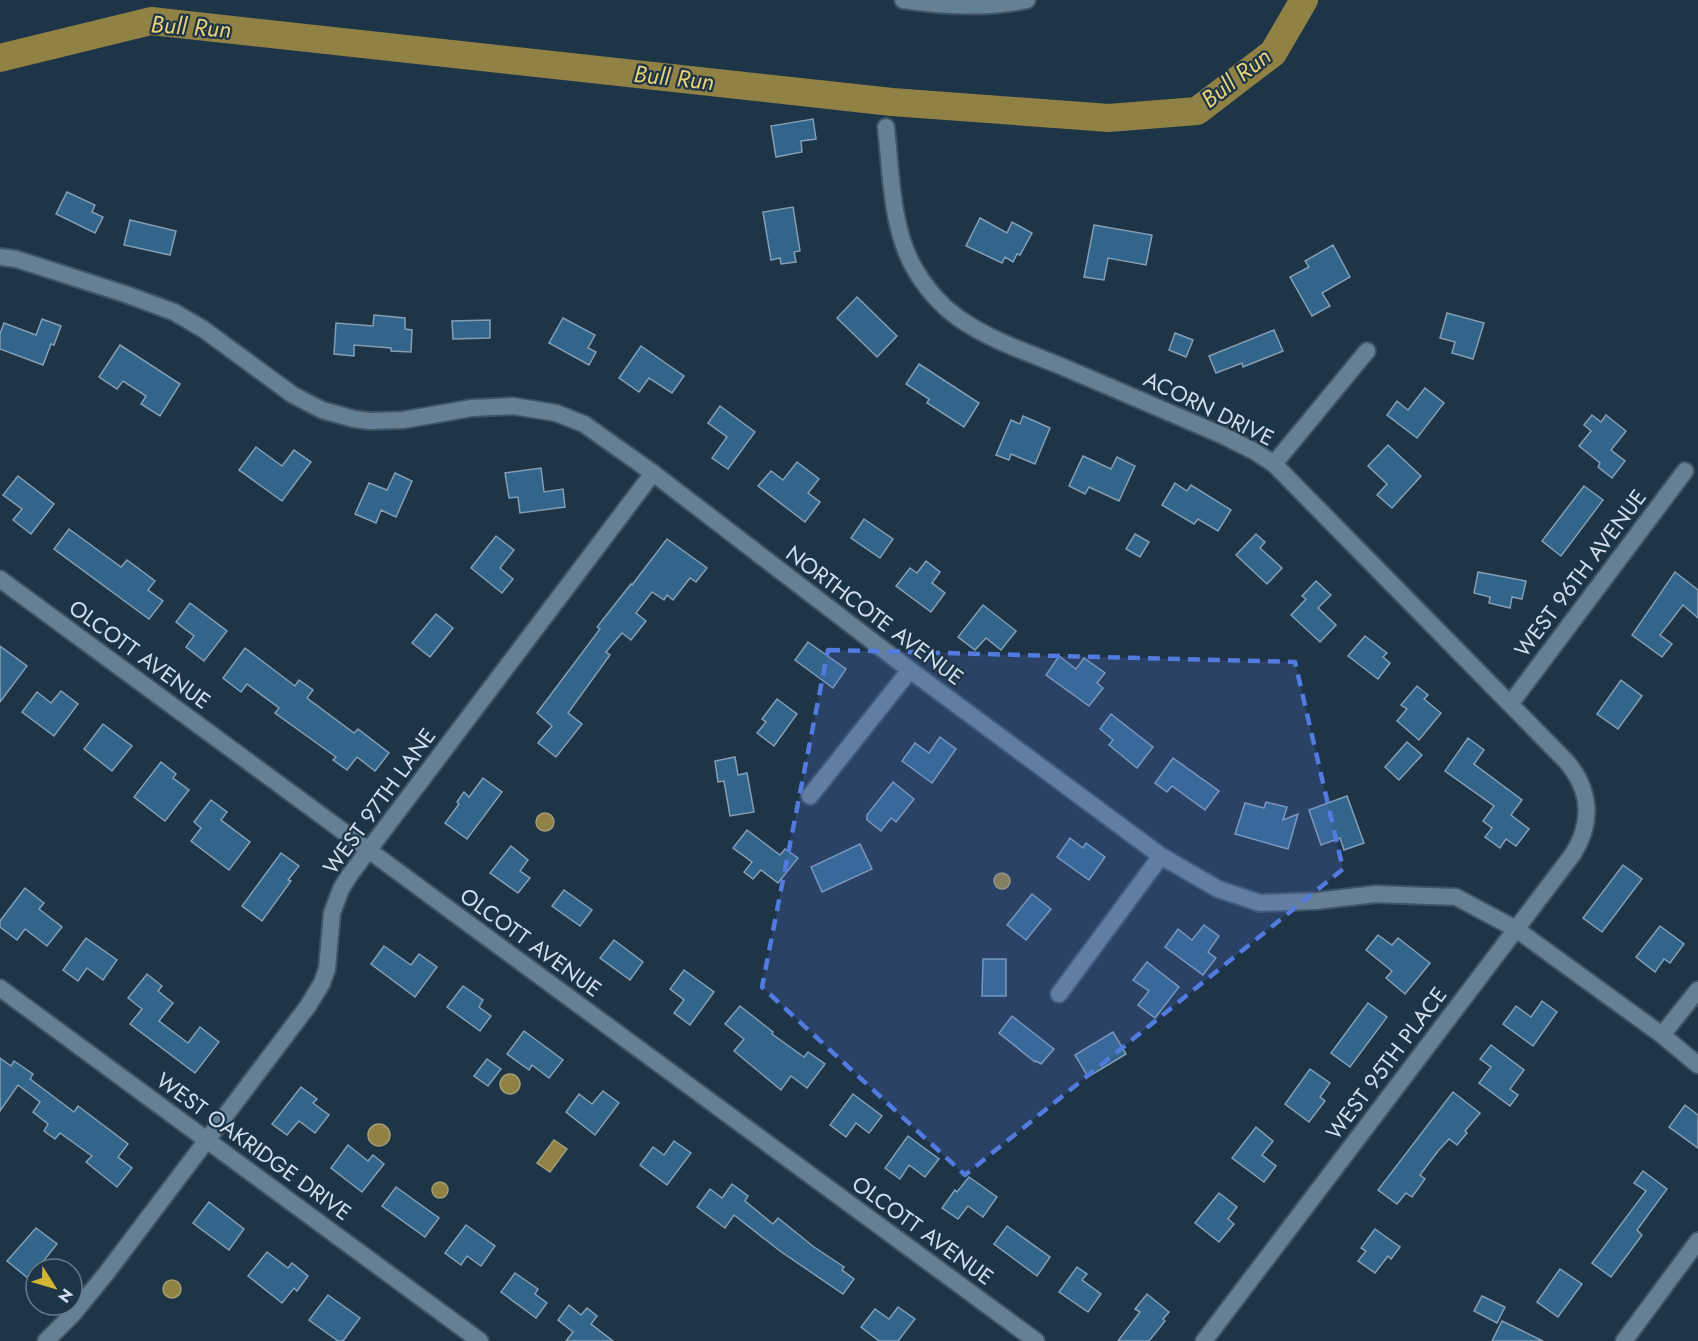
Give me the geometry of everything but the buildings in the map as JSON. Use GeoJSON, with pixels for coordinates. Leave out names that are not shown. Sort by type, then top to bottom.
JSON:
{"type":"FeatureCollection","features":[{"type":"Feature","properties":{"kind":"street"},"geometry":{"type":"LineString","coordinates":[[903,0],[938,5],[997,4],[1027,0]]}},
{"type":"Feature","properties":{"kind":"street","name":"ACORN DRIVE"},"geometry":{"type":"LineString","coordinates":[[886,127],[897,215],[903,242],[912,265],[932,295],[945,308],[959,319],[1002,342],[1224,436],[1274,464],[1511,703],[1575,771],[1581,782],[1587,805]]}},
{"type":"Feature","properties":{"kind":"street","name":"NORTHCOTE AVENUE"},"geometry":{"type":"LineString","coordinates":[[0,257],[16,259],[174,312],[217,338],[293,395],[322,410],[354,419],[386,421],[499,406],[541,409],[584,424],[653,473],[910,670],[1161,856],[1218,889],[1260,903],[1316,901],[1376,894],[1456,897],[1516,929],[1662,1035],[1698,1065]]}},
{"type":"Feature","properties":{"kind":"street"},"geometry":{"type":"LineString","coordinates":[[1274,464],[1367,351]]}},
{"type":"Feature","properties":{"kind":"street","name":"WEST 96TH AVENUE"},"geometry":{"type":"LineString","coordinates":[[1511,703],[1686,471]]}},
{"type":"Feature","properties":{"kind":"street","name":"WEST 97TH LANE"},"geometry":{"type":"LineString","coordinates":[[46,1341],[88,1295],[208,1140],[319,989],[327,969],[330,925],[336,901],[349,876],[653,473]]}},
{"type":"Feature","properties":{"kind":"street","name":"OLCOTT AVENUE"},"geometry":{"type":"LineString","coordinates":[[0,579],[1036,1341]]}},
{"type":"Feature","properties":{"kind":"street"},"geometry":{"type":"LineString","coordinates":[[810,796],[910,670]]}},
{"type":"Feature","properties":{"kind":"street","name":"WEST 95TH PLACE"},"geometry":{"type":"LineString","coordinates":[[1204,1341],[1580,842],[1586,823],[1587,805]]}},
{"type":"Feature","properties":{"kind":"street"},"geometry":{"type":"LineString","coordinates":[[1059,994],[1161,856]]}},
{"type":"Feature","properties":{"kind":"street","name":"WEST OAKRIDGE DRIVE"},"geometry":{"type":"LineString","coordinates":[[0,988],[480,1341]]}},
{"type":"Feature","properties":{"kind":"street"},"geometry":{"type":"LineString","coordinates":[[1662,1035],[1698,990]]}},
{"type":"Feature","properties":{"kind":"street"},"geometry":{"type":"LineString","coordinates":[[1624,1341],[1698,1241]]}},
{"type":"Feature","properties":{"kind":"highlighted area"},"geometry":{"type":"Polygon","coordinates":[[[828,650],[1295,662],[1343,869],[965,1175],[762,987],[828,650]]]}},
{"type":"Feature","properties":{"kind":"shaded area"},"geometry":{"type":"Polygon","coordinates":[[[541,813],[549,813],[554,818],[552,829],[541,831],[536,826],[536,818],[541,813]]]}},
{"type":"Feature","properties":{"kind":"shaded area"},"geometry":{"type":"Polygon","coordinates":[[[999,873],[1005,873],[1010,881],[1008,887],[999,889],[994,884],[994,878],[999,873]]]}},
{"type":"Feature","properties":{"kind":"shaded area"},"geometry":{"type":"Polygon","coordinates":[[[510,1074],[517,1077],[520,1084],[517,1091],[510,1094],[503,1091],[500,1084],[503,1077],[510,1074]]]}},
{"type":"Feature","properties":{"kind":"shaded area"},"geometry":{"type":"Polygon","coordinates":[[[379,1124],[387,1127],[390,1135],[387,1143],[379,1146],[371,1143],[368,1135],[371,1127],[379,1124]]]}},
{"type":"Feature","properties":{"kind":"shaded area"},"geometry":{"type":"Polygon","coordinates":[[[554,1140],[567,1149],[550,1172],[537,1163],[554,1140]]]}},
{"type":"Feature","properties":{"kind":"shaded area"},"geometry":{"type":"Polygon","coordinates":[[[437,1182],[443,1182],[448,1190],[446,1196],[437,1198],[432,1193],[432,1187],[437,1182]]]}},
{"type":"Feature","properties":{"kind":"shaded area"},"geometry":{"type":"Polygon","coordinates":[[[172,1280],[178,1283],[181,1289],[178,1295],[172,1298],[166,1295],[163,1289],[166,1283],[172,1280]]]}},
{"type":"Feature","properties":{"kind":"waterway","name":"Bull Run"},"geometry":{"type":"LineString","coordinates":[[0,58],[151,21],[892,102],[1109,118],[1197,111],[1273,53],[1304,0]]}}]}
